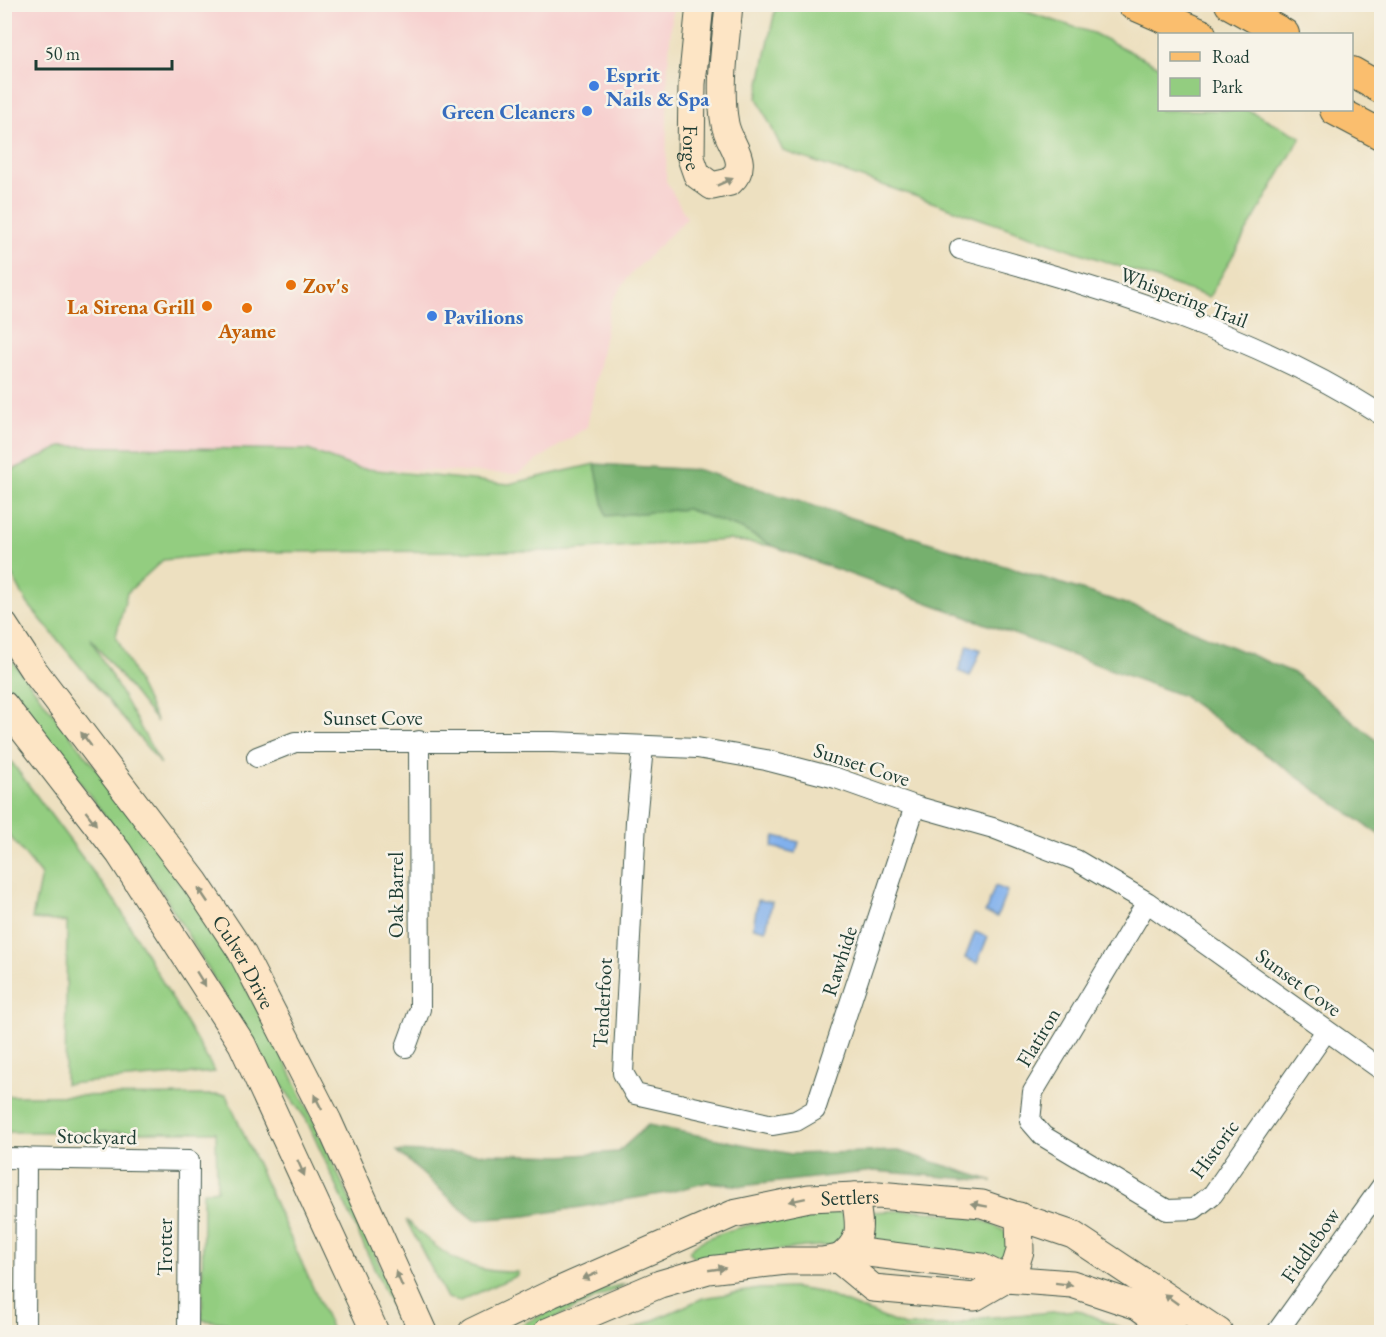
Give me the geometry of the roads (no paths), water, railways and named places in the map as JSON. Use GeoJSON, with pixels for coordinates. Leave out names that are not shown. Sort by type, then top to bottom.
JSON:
{"type":"FeatureCollection","features":[{"type":"Feature","properties":{"kind":"main road"},"geometry":{"type":"LineString","coordinates":[[1132,4],[1199,33]]}},
{"type":"Feature","properties":{"kind":"main road"},"geometry":{"type":"LineString","coordinates":[[1230,4],[1282,33]]}},
{"type":"Feature","properties":{"kind":"main road"},"geometry":{"type":"LineString","coordinates":[[1353,73],[1382,89]]}},
{"type":"Feature","properties":{"kind":"main road"},"geometry":{"type":"LineString","coordinates":[[1337,111],[1382,135]]}},
{"type":"Feature","properties":{"kind":"street","name":"Forge"},"geometry":{"type":"LineString","coordinates":[[700,4],[692,84],[691,158],[697,175],[712,186],[730,182],[740,168],[740,158],[725,126],[724,65],[729,4]]}},
{"type":"Feature","properties":{"kind":"street","name":"Whispering Trail"},"geometry":{"type":"LineString","coordinates":[[960,249],[1048,273],[1214,331],[1351,395],[1382,415]]}},
{"type":"Feature","properties":{"kind":"street","name":"Culver Drive"},"geometry":{"type":"LineString","coordinates":[[4,625],[32,668],[195,882],[240,951],[328,1121],[423,1332]]}},
{"type":"Feature","properties":{"kind":"street","name":"Culver Drive"},"geometry":{"type":"LineString","coordinates":[[4,705],[119,853],[242,1044],[375,1332]]}},
{"type":"Feature","properties":{"kind":"street","name":"Sunset Cove"},"geometry":{"type":"LineString","coordinates":[[257,757],[295,741],[554,742],[697,748],[766,760],[836,778],[915,806],[993,828],[1076,860],[1147,902],[1382,1070]]}},
{"type":"Feature","properties":{"kind":"street","name":"Oak Barrel"},"geometry":{"type":"LineString","coordinates":[[406,1047],[420,1009],[419,741]]}},
{"type":"Feature","properties":{"kind":"street","name":"Tenderfoot"},"geometry":{"type":"LineString","coordinates":[[643,747],[636,821],[623,1074],[635,1094],[773,1125],[796,1121]]}},
{"type":"Feature","properties":{"kind":"street","name":"Rawhide"},"geometry":{"type":"LineString","coordinates":[[796,1121],[815,1110],[915,806]]}},
{"type":"Feature","properties":{"kind":"street","name":"Flatiron"},"geometry":{"type":"LineString","coordinates":[[1105,1173],[1043,1136],[1030,1121],[1033,1092],[1147,902]]}},
{"type":"Feature","properties":{"kind":"street","name":"Historic"},"geometry":{"type":"LineString","coordinates":[[1105,1173],[1167,1210],[1194,1209],[1213,1194],[1326,1031]]}},
{"type":"Feature","properties":{"kind":"street","name":"Stockyard"},"geometry":{"type":"LineString","coordinates":[[4,1158],[189,1161]]}},
{"type":"Feature","properties":{"kind":"street"},"geometry":{"type":"LineString","coordinates":[[25,1332],[26,1158]]}},
{"type":"Feature","properties":{"kind":"street","name":"Trotter"},"geometry":{"type":"LineString","coordinates":[[188,1332],[189,1161]]}},
{"type":"Feature","properties":{"kind":"street","name":"Fiddlebow"},"geometry":{"type":"LineString","coordinates":[[1277,1332],[1382,1186]]}},
{"type":"Feature","properties":{"kind":"street","name":"Settlers"},"geometry":{"type":"LineString","coordinates":[[472,1332],[551,1294],[733,1214],[809,1198],[878,1195],[982,1204],[1073,1235],[1219,1332]]}},
{"type":"Feature","properties":{"kind":"street"},"geometry":{"type":"LineString","coordinates":[[838,1259],[851,1250],[858,1238],[855,1196]]}},
{"type":"Feature","properties":{"kind":"street"},"geometry":{"type":"LineString","coordinates":[[1006,1279],[1020,1251],[1019,1216]]}},
{"type":"Feature","properties":{"kind":"street"},"geometry":{"type":"LineString","coordinates":[[547,1332],[660,1284],[708,1270],[786,1261],[838,1259],[868,1253],[981,1268],[1006,1279],[1072,1284],[1138,1306],[1173,1332]]}},
{"type":"Feature","properties":{"kind":"water"},"geometry":{"type":"Polygon","coordinates":[[[968,645],[981,650],[970,676],[958,671],[968,645]]]}},
{"type":"Feature","properties":{"kind":"water"},"geometry":{"type":"Polygon","coordinates":[[[775,836],[799,842],[796,853],[772,847],[775,836]]]}},
{"type":"Feature","properties":{"kind":"water"},"geometry":{"type":"Polygon","coordinates":[[[995,886],[1007,891],[997,917],[985,913],[995,886]]]}},
{"type":"Feature","properties":{"kind":"water"},"geometry":{"type":"Polygon","coordinates":[[[758,900],[772,902],[766,930],[753,927],[758,900]]]}},
{"type":"Feature","properties":{"kind":"water"},"geometry":{"type":"Polygon","coordinates":[[[975,932],[988,937],[977,963],[965,958],[975,932]]]}},
{"type":"Feature","properties":{"kind":"place","name":"Esprit Nails & Spa"},"geometry":{"type":"Point","coordinates":[594,86]}},
{"type":"Feature","properties":{"kind":"place","name":"Green Cleaners"},"geometry":{"type":"Point","coordinates":[587,111]}},
{"type":"Feature","properties":{"kind":"place","name":"Zov's"},"geometry":{"type":"Point","coordinates":[291,285]}},
{"type":"Feature","properties":{"kind":"place","name":"La Sirena Grill"},"geometry":{"type":"Point","coordinates":[207,306]}},
{"type":"Feature","properties":{"kind":"place","name":"Ayame"},"geometry":{"type":"Point","coordinates":[247,308]}},
{"type":"Feature","properties":{"kind":"place","name":"Pavilions"},"geometry":{"type":"Point","coordinates":[432,316]}}]}
